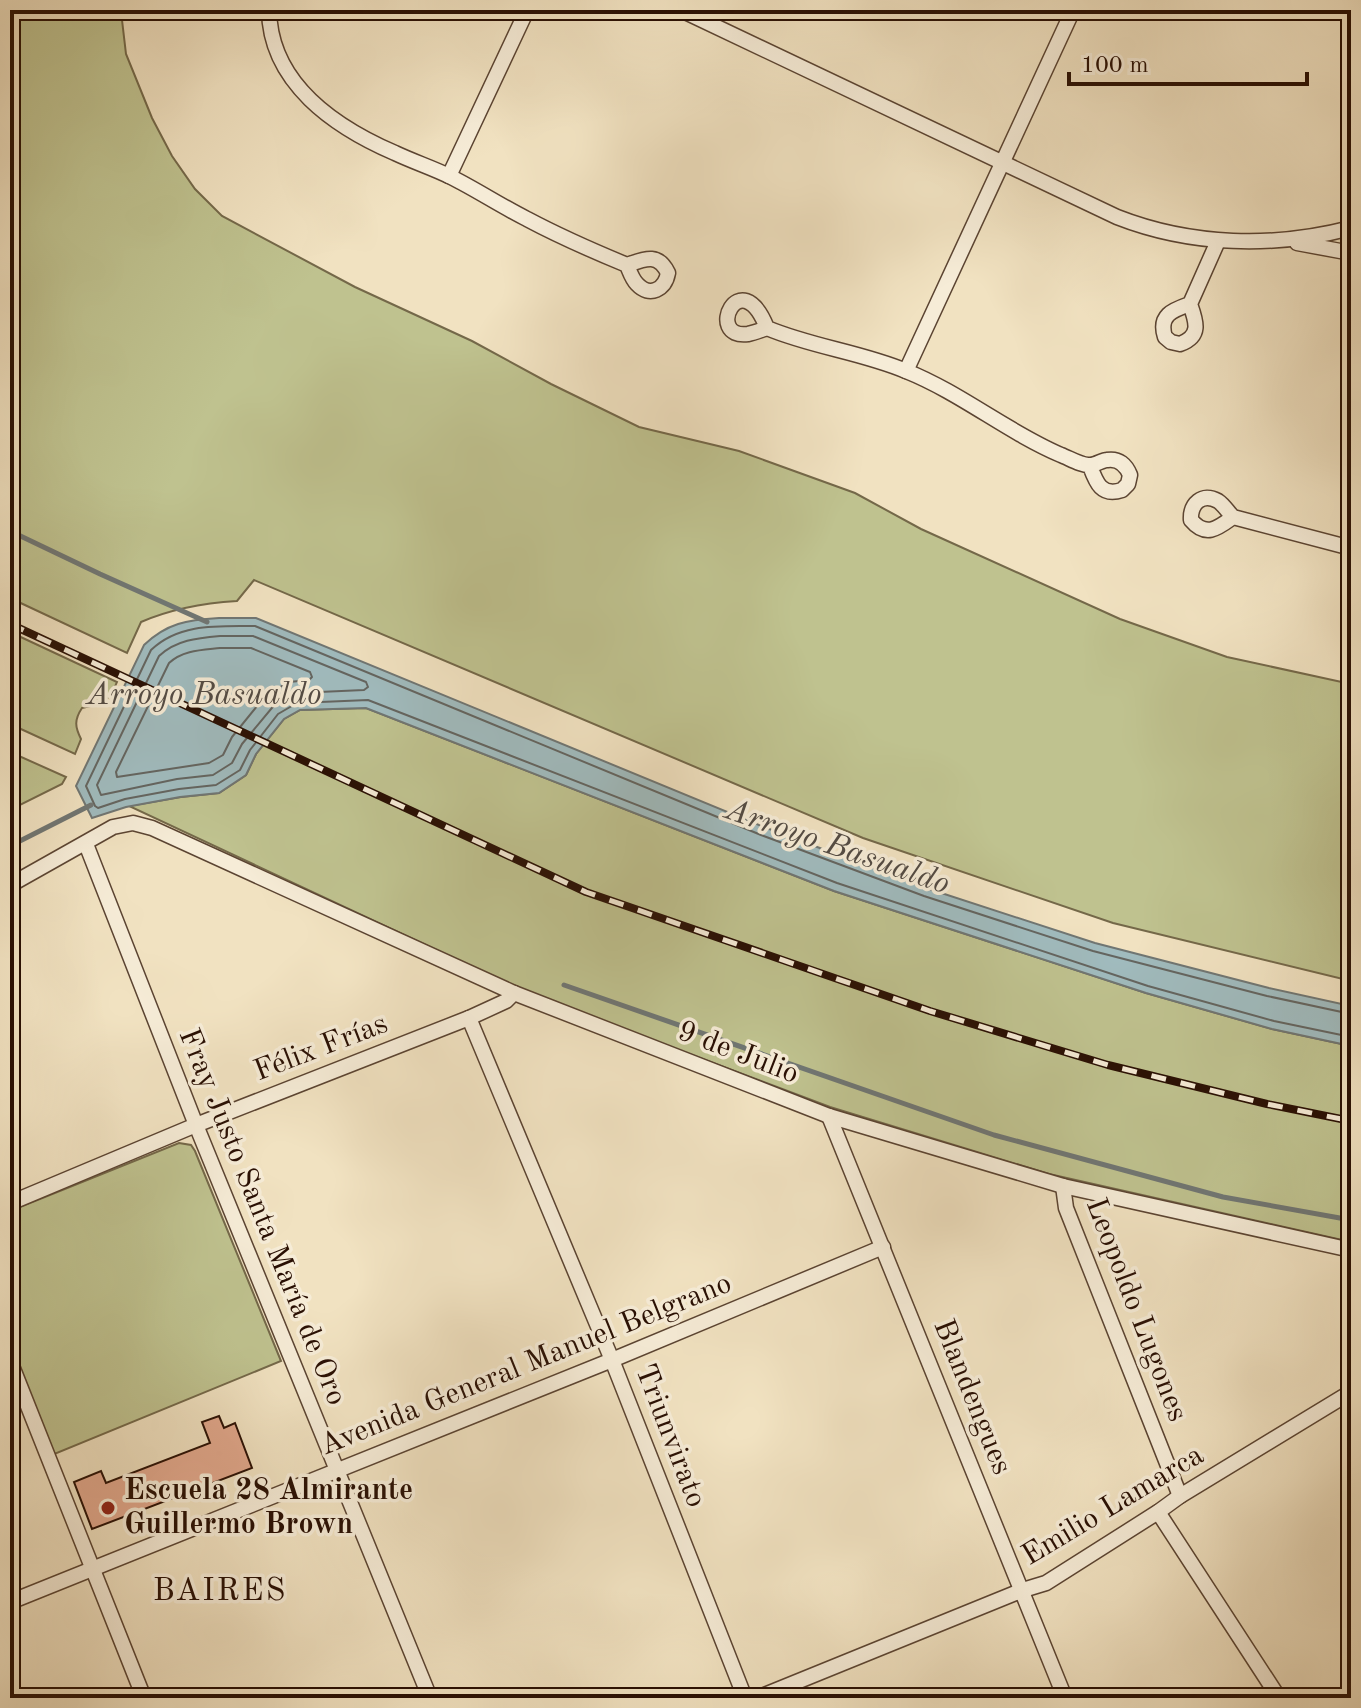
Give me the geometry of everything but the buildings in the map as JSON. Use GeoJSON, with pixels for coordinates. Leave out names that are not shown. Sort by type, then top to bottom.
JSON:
{"type":"FeatureCollection","features":[{"type":"Feature","properties":{"kind":"street"},"geometry":{"type":"LineString","coordinates":[[269,10],[269,22],[280,59],[301,92],[317,107],[355,133],[392,152],[449,176],[570,241],[627,265]]}},
{"type":"Feature","properties":{"kind":"street"},"geometry":{"type":"LineString","coordinates":[[449,176],[527,10]]}},
{"type":"Feature","properties":{"kind":"street"},"geometry":{"type":"LineString","coordinates":[[681,10],[1141,227],[1218,241],[1281,240],[1351,228]]}},
{"type":"Feature","properties":{"kind":"street"},"geometry":{"type":"LineString","coordinates":[[906,371],[1073,10]]}},
{"type":"Feature","properties":{"kind":"street"},"geometry":{"type":"LineString","coordinates":[[1281,240],[1351,253]]}},
{"type":"Feature","properties":{"kind":"street"},"geometry":{"type":"LineString","coordinates":[[1190,304],[1218,241]]}},
{"type":"Feature","properties":{"kind":"street"},"geometry":{"type":"LineString","coordinates":[[767,328],[784,336],[856,354],[906,371],[931,382],[1038,444],[1090,466]]}},
{"type":"Feature","properties":{"kind":"street"},"geometry":{"type":"LineString","coordinates":[[1233,517],[1351,548]]}},
{"type":"Feature","properties":{"kind":"street","name":"9 de Julio"},"geometry":{"type":"LineString","coordinates":[[86,844],[113,827],[133,823],[152,828],[514,993],[829,1116],[1063,1186],[1351,1250]]}},
{"type":"Feature","properties":{"kind":"street"},"geometry":{"type":"LineString","coordinates":[[10,885],[86,844]]}},
{"type":"Feature","properties":{"kind":"street","name":"Fray Justo Santa María de Oro"},"geometry":{"type":"LineString","coordinates":[[86,844],[196,1125],[430,1698]]}},
{"type":"Feature","properties":{"kind":"street","name":"Félix Frías"},"geometry":{"type":"LineString","coordinates":[[10,1203],[196,1125],[469,1018],[506,1001],[514,993]]}},
{"type":"Feature","properties":{"kind":"street","name":"Triunvirato"},"geometry":{"type":"LineString","coordinates":[[469,1018],[612,1360],[745,1698]]}},
{"type":"Feature","properties":{"kind":"street","name":"Blandengues"},"geometry":{"type":"LineString","coordinates":[[829,1116],[1065,1698]]}},
{"type":"Feature","properties":{"kind":"street","name":"Leopoldo Lugones"},"geometry":{"type":"LineString","coordinates":[[1063,1186],[1066,1208],[1180,1496]]}},
{"type":"Feature","properties":{"kind":"street","name":"Avenida General Manuel Belgrano"},"geometry":{"type":"LineString","coordinates":[[10,1602],[612,1360],[883,1247]]}},
{"type":"Feature","properties":{"kind":"street"},"geometry":{"type":"LineString","coordinates":[[10,1361],[144,1698]]}},
{"type":"Feature","properties":{"kind":"street","name":"Emilio Lamarca"},"geometry":{"type":"LineString","coordinates":[[757,1698],[1046,1583],[1180,1496],[1351,1392]]}},
{"type":"Feature","properties":{"kind":"street"},"geometry":{"type":"LineString","coordinates":[[1158,1512],[1279,1698]]}},
{"type":"Feature","properties":{"kind":"green space"},"geometry":{"type":"Polygon","coordinates":[[[10,10],[124,10],[122,20],[126,54],[152,118],[172,156],[195,189],[222,216],[355,287],[472,341],[639,427],[739,451],[855,493],[921,529],[1120,619],[1227,657],[1351,684],[1351,981],[1113,923],[863,838],[254,580],[237,601],[188,607],[141,622],[127,653],[10,598],[10,10]]]}},
{"type":"Feature","properties":{"kind":"green space"},"geometry":{"type":"Polygon","coordinates":[[[10,632],[117,682],[104,701],[82,708],[79,712],[76,724],[81,739],[75,754],[10,724],[10,632]]]}},
{"type":"Feature","properties":{"kind":"green space"},"geometry":{"type":"Polygon","coordinates":[[[366,708],[834,891],[1146,993],[1272,1029],[1351,1046],[1351,1242],[1049,1174],[830,1107],[535,996],[129,806],[219,793],[246,775],[256,754],[284,719],[300,710],[366,708]]]}},
{"type":"Feature","properties":{"kind":"green space"},"geometry":{"type":"Polygon","coordinates":[[[10,752],[66,777],[62,784],[10,810],[10,752]]]}},
{"type":"Feature","properties":{"kind":"green space"},"geometry":{"type":"Polygon","coordinates":[[[179,1143],[191,1145],[195,1151],[281,1361],[52,1455],[10,1349],[10,1211],[179,1143]]]}},
{"type":"Feature","properties":{"kind":"water","name":"Arroyo Basualdo"},"geometry":{"type":"Polygon","coordinates":[[[219,618],[256,618],[764,827],[926,888],[1095,943],[1351,1006],[1351,1046],[1272,1029],[1146,993],[834,891],[366,708],[300,710],[284,719],[256,754],[246,775],[219,793],[126,807],[92,818],[76,786],[144,645],[178,624],[219,618]]]}},
{"type":"Feature","properties":{"kind":"waterway"},"geometry":{"type":"LineString","coordinates":[[10,531],[207,622]]}},
{"type":"Feature","properties":{"kind":"waterway","name":"Arroyo Basualdo"},"geometry":{"type":"LineString","coordinates":[[10,846],[91,805]]}},
{"type":"Feature","properties":{"kind":"waterway"},"geometry":{"type":"LineString","coordinates":[[564,985],[994,1135],[1223,1197],[1351,1220]]}},
{"type":"Feature","properties":{"kind":"railway"},"geometry":{"type":"LineString","coordinates":[[10,624],[586,892],[930,1011],[1108,1065],[1351,1121]]}},
{"type":"Feature","properties":{"kind":"place","name":"Escuela 28 Almirante Guillermo Brown"},"geometry":{"type":"Point","coordinates":[108,1508]}},
{"type":"Feature","properties":{"kind":"district","name":"BAIRES"},"geometry":{"type":"Point","coordinates":[220,1592]}}]}
